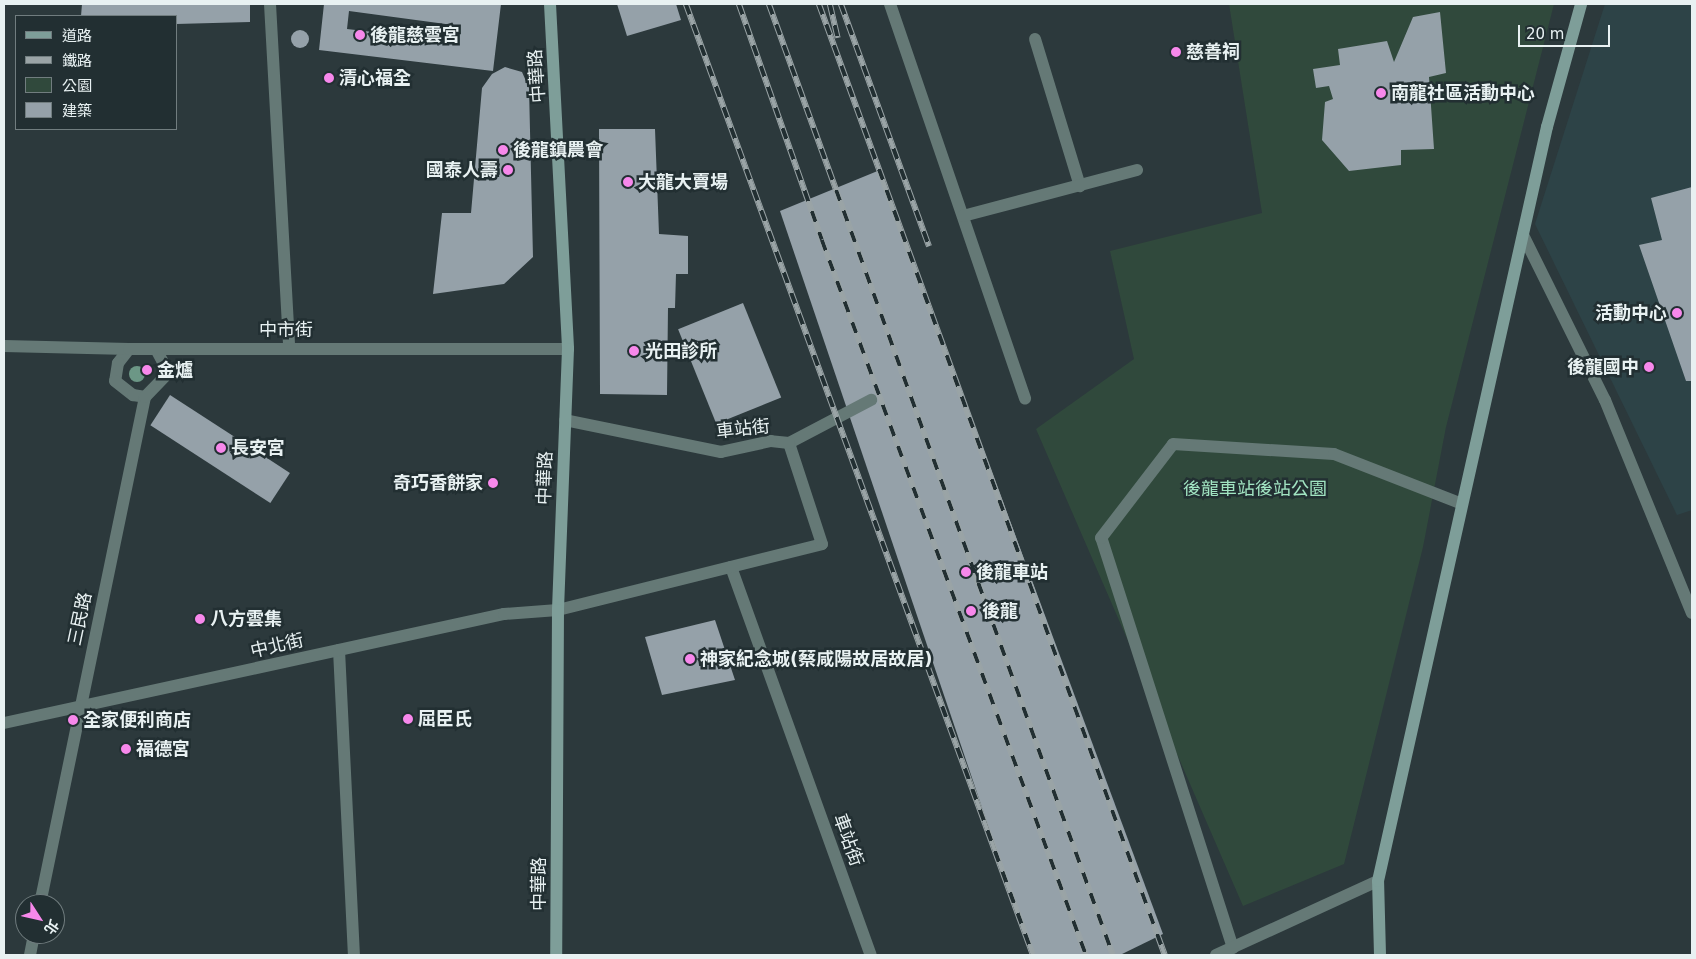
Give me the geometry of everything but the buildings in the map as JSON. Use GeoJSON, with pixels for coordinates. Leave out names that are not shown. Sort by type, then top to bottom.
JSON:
{"type":"FeatureCollection","features":[{"type":"Feature","properties":{"kind":"street"},"geometry":{"type":"LineString","coordinates":[[270,4],[289,347]]}},
{"type":"Feature","properties":{"kind":"street","name":"中華路"},"geometry":{"type":"LineString","coordinates":[[550,4],[568,349],[558,610],[556,955]]}},
{"type":"Feature","properties":{"kind":"street"},"geometry":{"type":"LineString","coordinates":[[890,4],[1025,399]]}},
{"type":"Feature","properties":{"kind":"street"},"geometry":{"type":"LineString","coordinates":[[1380,955],[1378,881],[1547,127],[1581,4]]}},
{"type":"Feature","properties":{"kind":"street"},"geometry":{"type":"LineString","coordinates":[[1034,39],[1080,186]]}},
{"type":"Feature","properties":{"kind":"street"},"geometry":{"type":"LineString","coordinates":[[963,216],[1137,170]]}},
{"type":"Feature","properties":{"kind":"street"},"geometry":{"type":"LineString","coordinates":[[1523,235],[1604,400],[1692,613]]}},
{"type":"Feature","properties":{"kind":"street","name":"中市街"},"geometry":{"type":"LineString","coordinates":[[4,346],[129,349],[289,347],[568,349]]}},
{"type":"Feature","properties":{"kind":"street"},"geometry":{"type":"LineString","coordinates":[[129,349],[118,363],[115,381],[133,395],[146,396],[164,377],[165,366],[156,349]]}},
{"type":"Feature","properties":{"kind":"street","name":"三民路"},"geometry":{"type":"LineString","coordinates":[[42,894],[79,708],[146,396]]}},
{"type":"Feature","properties":{"kind":"street"},"geometry":{"type":"LineString","coordinates":[[789,443],[870,400]]}},
{"type":"Feature","properties":{"kind":"street","name":"車站街"},"geometry":{"type":"LineString","coordinates":[[558,610],[822,544],[789,443],[770,441],[721,452],[565,420]]}},
{"type":"Feature","properties":{"kind":"street"},"geometry":{"type":"LineString","coordinates":[[1233,948],[1102,538],[1173,444],[1334,454],[1462,504]]}},
{"type":"Feature","properties":{"kind":"street","name":"車站街"},"geometry":{"type":"LineString","coordinates":[[731,567],[872,955]]}},
{"type":"Feature","properties":{"kind":"street","name":"中北街"},"geometry":{"type":"LineString","coordinates":[[4,723],[504,614],[558,610]]}},
{"type":"Feature","properties":{"kind":"street"},"geometry":{"type":"LineString","coordinates":[[339,650],[354,955]]}},
{"type":"Feature","properties":{"kind":"street"},"geometry":{"type":"LineString","coordinates":[[1216,955],[1378,881]]}},
{"type":"Feature","properties":{"kind":"shaded area","name":"後龍國中"},"geometry":{"type":"Polygon","coordinates":[[[1605,4],[1692,4],[1692,510],[1677,515],[1535,224],[1605,4]]]}},
{"type":"Feature","properties":{"kind":"green space","name":"後龍車站後站公園"},"geometry":{"type":"Polygon","coordinates":[[[1229,4],[1554,4],[1446,427],[1423,547],[1344,864],[1243,906],[1036,429],[1134,359],[1110,251],[1262,213],[1229,4]]]}},
{"type":"Feature","properties":{"kind":"railway"},"geometry":{"type":"LineString","coordinates":[[686,4],[1033,955]]}},
{"type":"Feature","properties":{"kind":"railway"},"geometry":{"type":"LineString","coordinates":[[739,4],[822,240],[1086,955]]}},
{"type":"Feature","properties":{"kind":"railway"},"geometry":{"type":"LineString","coordinates":[[769,4],[1113,955]]}},
{"type":"Feature","properties":{"kind":"railway"},"geometry":{"type":"LineString","coordinates":[[819,4],[1165,955]]}},
{"type":"Feature","properties":{"kind":"railway"},"geometry":{"type":"LineString","coordinates":[[830,4],[838,38]]}},
{"type":"Feature","properties":{"kind":"railway"},"geometry":{"type":"LineString","coordinates":[[841,4],[929,246]]}},
{"type":"Feature","properties":{"kind":"place","name":"後龍慈雲宮"},"geometry":{"type":"Point","coordinates":[360,35]}},
{"type":"Feature","properties":{"kind":"place","name":"慈善祠"},"geometry":{"type":"Point","coordinates":[1176,52]}},
{"type":"Feature","properties":{"kind":"place","name":"清心福全"},"geometry":{"type":"Point","coordinates":[329,78]}},
{"type":"Feature","properties":{"kind":"place","name":"南龍社區活動中心"},"geometry":{"type":"Point","coordinates":[1381,93]}},
{"type":"Feature","properties":{"kind":"place","name":"後龍鎮農會"},"geometry":{"type":"Point","coordinates":[503,150]}},
{"type":"Feature","properties":{"kind":"place","name":"國泰人壽"},"geometry":{"type":"Point","coordinates":[508,170]}},
{"type":"Feature","properties":{"kind":"place","name":"大龍大賣場"},"geometry":{"type":"Point","coordinates":[628,182]}},
{"type":"Feature","properties":{"kind":"place","name":"活動中心"},"geometry":{"type":"Point","coordinates":[1677,313]}},
{"type":"Feature","properties":{"kind":"place","name":"光田診所"},"geometry":{"type":"Point","coordinates":[634,351]}},
{"type":"Feature","properties":{"kind":"place","name":"後龍國中"},"geometry":{"type":"Point","coordinates":[1649,367]}},
{"type":"Feature","properties":{"kind":"place","name":"金爐"},"geometry":{"type":"Point","coordinates":[147,370]}},
{"type":"Feature","properties":{"kind":"place","name":"長安宮"},"geometry":{"type":"Point","coordinates":[221,448]}},
{"type":"Feature","properties":{"kind":"place","name":"奇巧香餅家"},"geometry":{"type":"Point","coordinates":[493,483]}},
{"type":"Feature","properties":{"kind":"place","name":"後龍車站"},"geometry":{"type":"Point","coordinates":[966,572]}},
{"type":"Feature","properties":{"kind":"place","name":"後龍"},"geometry":{"type":"Point","coordinates":[971,611]}},
{"type":"Feature","properties":{"kind":"place","name":"八方雲集"},"geometry":{"type":"Point","coordinates":[200,619]}},
{"type":"Feature","properties":{"kind":"place","name":"神家紀念城(蔡咸陽故居故居)"},"geometry":{"type":"Point","coordinates":[690,659]}},
{"type":"Feature","properties":{"kind":"place","name":"屈臣氏"},"geometry":{"type":"Point","coordinates":[408,719]}},
{"type":"Feature","properties":{"kind":"place","name":"全家便利商店"},"geometry":{"type":"Point","coordinates":[73,720]}},
{"type":"Feature","properties":{"kind":"place","name":"福德宮"},"geometry":{"type":"Point","coordinates":[126,749]}}]}
